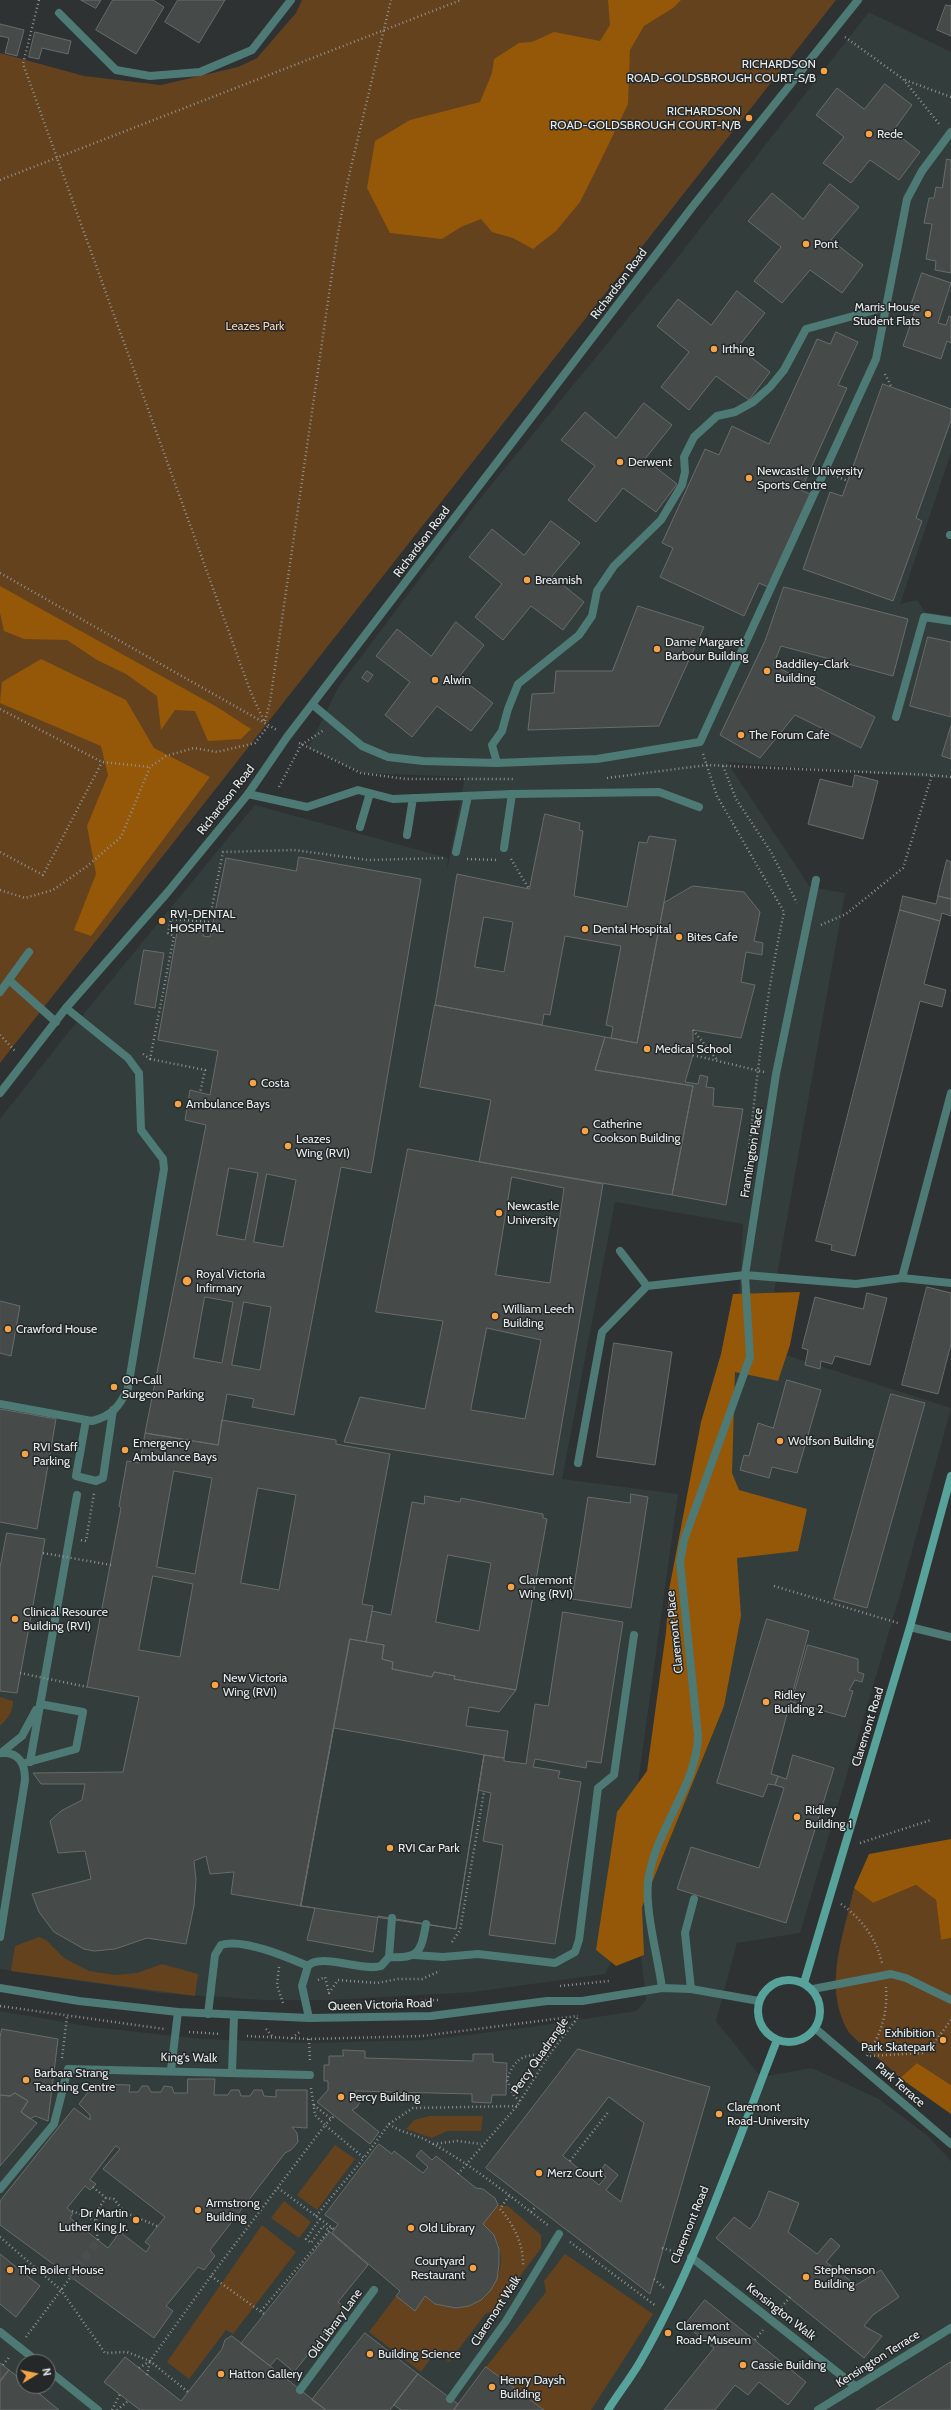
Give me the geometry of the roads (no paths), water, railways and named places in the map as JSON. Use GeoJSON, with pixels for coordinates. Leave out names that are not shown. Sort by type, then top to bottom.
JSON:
{"type":"FeatureCollection","features":[{"type":"Feature","properties":{"kind":"main road","name":"Claremont Road"},"geometry":{"type":"LineString","coordinates":[[804,1983],[910,1627],[951,1476]]}},
{"type":"Feature","properties":{"kind":"main road"},"geometry":{"type":"LineString","coordinates":[[789,1979],[804,1983],[813,1989],[819,2000],[821,2014],[816,2029],[801,2041],[790,2043],[771,2037],[762,2027],[758,2014],[759,2001],[765,1991],[777,1982],[789,1979]]}},
{"type":"Feature","properties":{"kind":"main road","name":"Claremont Road"},"geometry":{"type":"LineString","coordinates":[[608,2410],[639,2364],[665,2314],[691,2256],[777,2040]]}},
{"type":"Feature","properties":{"kind":"street"},"geometry":{"type":"LineString","coordinates":[[59,13],[116,70],[150,76],[200,72],[252,50],[291,0]]}},
{"type":"Feature","properties":{"kind":"street","name":"Richardson Road"},"geometry":{"type":"LineString","coordinates":[[0,1093],[66,1008],[167,893],[248,794],[287,737],[693,206],[858,0]]}},
{"type":"Feature","properties":{"kind":"street"},"geometry":{"type":"LineString","coordinates":[[313,704],[333,723],[362,746],[388,757],[423,761],[497,763],[597,759],[700,742],[876,359],[907,199],[922,171],[949,133]]}},
{"type":"Feature","properties":{"kind":"street"},"geometry":{"type":"LineString","coordinates":[[497,763],[492,745],[502,731],[508,708],[518,684],[579,636],[592,616],[597,591],[614,566],[661,520],[682,485],[685,472],[684,458],[694,437],[717,416],[735,412],[752,402],[770,388],[784,370],[806,329],[886,307]]}},
{"type":"Feature","properties":{"kind":"street"},"geometry":{"type":"LineString","coordinates":[[896,717],[924,617],[951,621]]}},
{"type":"Feature","properties":{"kind":"street"},"geometry":{"type":"LineString","coordinates":[[248,794],[307,807],[358,790],[393,799],[512,794],[659,792],[699,807]]}},
{"type":"Feature","properties":{"kind":"street"},"geometry":{"type":"LineString","coordinates":[[360,828],[370,793]]}},
{"type":"Feature","properties":{"kind":"street"},"geometry":{"type":"LineString","coordinates":[[504,848],[512,794]]}},
{"type":"Feature","properties":{"kind":"street"},"geometry":{"type":"LineString","coordinates":[[456,852],[468,796]]}},
{"type":"Feature","properties":{"kind":"street"},"geometry":{"type":"LineString","coordinates":[[407,835],[413,798]]}},
{"type":"Feature","properties":{"kind":"street","name":"Framlington Place"},"geometry":{"type":"LineString","coordinates":[[745,1276],[776,1074],[807,931],[816,880]]}},
{"type":"Feature","properties":{"kind":"street"},"geometry":{"type":"LineString","coordinates":[[0,992],[29,952]]}},
{"type":"Feature","properties":{"kind":"street"},"geometry":{"type":"LineString","coordinates":[[9,980],[56,1022]]}},
{"type":"Feature","properties":{"kind":"street"},"geometry":{"type":"LineString","coordinates":[[0,1404],[86,1420],[103,1418],[122,1402],[128,1388],[164,1164],[163,1159],[141,1130],[138,1073],[128,1058],[66,1008]]}},
{"type":"Feature","properties":{"kind":"street"},"geometry":{"type":"LineString","coordinates":[[902,1278],[951,1092]]}},
{"type":"Feature","properties":{"kind":"street"},"geometry":{"type":"LineString","coordinates":[[620,1251],[647,1286]]}},
{"type":"Feature","properties":{"kind":"street"},"geometry":{"type":"LineString","coordinates":[[578,1462],[602,1332],[647,1286],[745,1276],[856,1284],[902,1278],[951,1283]]}},
{"type":"Feature","properties":{"kind":"street","name":"Claremont Place"},"geometry":{"type":"LineString","coordinates":[[662,1988],[648,1902],[648,1882],[660,1839],[698,1753],[698,1736],[680,1562],[684,1540],[750,1357],[745,1276]]}},
{"type":"Feature","properties":{"kind":"street"},"geometry":{"type":"LineString","coordinates":[[86,1420],[76,1476],[96,1481],[103,1478],[113,1410]]}},
{"type":"Feature","properties":{"kind":"street"},"geometry":{"type":"LineString","coordinates":[[0,1937],[2,1916],[23,1798],[26,1763],[40,1704],[77,1495]]}},
{"type":"Feature","properties":{"kind":"street"},"geometry":{"type":"LineString","coordinates":[[910,1627],[951,1636]]}},
{"type":"Feature","properties":{"kind":"street"},"geometry":{"type":"LineString","coordinates":[[389,1957],[404,1958],[414,1955],[443,1957],[478,1954],[555,1963],[575,1952],[579,1940],[598,1788],[614,1775],[634,1634]]}},
{"type":"Feature","properties":{"kind":"street"},"geometry":{"type":"LineString","coordinates":[[1,1753],[22,1736],[40,1704]]}},
{"type":"Feature","properties":{"kind":"street"},"geometry":{"type":"LineString","coordinates":[[26,1763],[76,1749],[83,1712],[40,1704]]}},
{"type":"Feature","properties":{"kind":"street"},"geometry":{"type":"LineString","coordinates":[[1,1753],[15,1755],[26,1763]]}},
{"type":"Feature","properties":{"kind":"street"},"geometry":{"type":"LineString","coordinates":[[691,1989],[685,1933],[694,1899]]}},
{"type":"Feature","properties":{"kind":"street"},"geometry":{"type":"LineString","coordinates":[[309,2018],[302,1986],[308,1966],[318,1961],[375,1968],[386,1962],[389,1957],[392,1918]]}},
{"type":"Feature","properties":{"kind":"street"},"geometry":{"type":"LineString","coordinates":[[414,1955],[422,1948],[426,1924]]}},
{"type":"Feature","properties":{"kind":"street"},"geometry":{"type":"LineString","coordinates":[[208,2014],[215,1955],[221,1946],[232,1943],[282,1955],[308,1966]]}},
{"type":"Feature","properties":{"kind":"street"},"geometry":{"type":"LineString","coordinates":[[813,1989],[891,1974],[906,1978],[951,2000]]}},
{"type":"Feature","properties":{"kind":"street","name":"Queen Victoria Road"},"geometry":{"type":"LineString","coordinates":[[0,1988],[79,2000],[178,2012],[234,2016],[309,2018],[431,2016],[547,2001],[582,2001],[662,1988],[691,1989],[759,2001]]}},
{"type":"Feature","properties":{"kind":"street"},"geometry":{"type":"LineString","coordinates":[[172,2070],[178,2012]]}},
{"type":"Feature","properties":{"kind":"street"},"geometry":{"type":"LineString","coordinates":[[232,2071],[234,2016]]}},
{"type":"Feature","properties":{"kind":"street","name":"Park Terrace"},"geometry":{"type":"LineString","coordinates":[[816,2029],[951,2144]]}},
{"type":"Feature","properties":{"kind":"street","name":"King's Walk"},"geometry":{"type":"LineString","coordinates":[[0,2190],[54,2124],[68,2069],[232,2071],[310,2075]]}},
{"type":"Feature","properties":{"kind":"street","name":"Claremont Walk"},"geometry":{"type":"LineString","coordinates":[[450,2399],[506,2321],[559,2234]]}},
{"type":"Feature","properties":{"kind":"street","name":"Kensington Walk"},"geometry":{"type":"LineString","coordinates":[[691,2256],[856,2387]]}},
{"type":"Feature","properties":{"kind":"street","name":"Old Library Lane"},"geometry":{"type":"LineString","coordinates":[[300,2390],[374,2290]]}},
{"type":"Feature","properties":{"kind":"street","name":"Kensington Terrace"},"geometry":{"type":"LineString","coordinates":[[818,2410],[951,2328]]}},
{"type":"Feature","properties":{"kind":"street"},"geometry":{"type":"LineString","coordinates":[[0,2332],[28,2354]]}},
{"type":"Feature","properties":{"kind":"street"},"geometry":{"type":"LineString","coordinates":[[56,2376],[98,2410]]}},
{"type":"Feature","properties":{"kind":"tunnel"},"geometry":{"type":"LineString","coordinates":[[70,2278],[98,2240]]}},
{"type":"Feature","properties":{"kind":"place","name":"RICHARDSON ROAD-GOLDSBROUGH COURT-S/B"},"geometry":{"type":"Point","coordinates":[824,71]}},
{"type":"Feature","properties":{"kind":"place","name":"RICHARDSON ROAD-GOLDSBROUGH COURT-N/B"},"geometry":{"type":"Point","coordinates":[749,118]}},
{"type":"Feature","properties":{"kind":"place","name":"Rede"},"geometry":{"type":"Point","coordinates":[869,134]}},
{"type":"Feature","properties":{"kind":"place","name":"Pont"},"geometry":{"type":"Point","coordinates":[806,244]}},
{"type":"Feature","properties":{"kind":"place","name":"Marris House Student Flats"},"geometry":{"type":"Point","coordinates":[928,314]}},
{"type":"Feature","properties":{"kind":"place","name":"Irthing"},"geometry":{"type":"Point","coordinates":[714,349]}},
{"type":"Feature","properties":{"kind":"place","name":"Derwent"},"geometry":{"type":"Point","coordinates":[620,462]}},
{"type":"Feature","properties":{"kind":"place","name":"Newcastle University Sports Centre"},"geometry":{"type":"Point","coordinates":[749,478]}},
{"type":"Feature","properties":{"kind":"place","name":"Breamish"},"geometry":{"type":"Point","coordinates":[527,580]}},
{"type":"Feature","properties":{"kind":"place","name":"Dame Margaret Barbour Building"},"geometry":{"type":"Point","coordinates":[657,649]}},
{"type":"Feature","properties":{"kind":"place","name":"Baddiley-Clark Building"},"geometry":{"type":"Point","coordinates":[767,671]}},
{"type":"Feature","properties":{"kind":"place","name":"Alwin"},"geometry":{"type":"Point","coordinates":[435,680]}},
{"type":"Feature","properties":{"kind":"place","name":"The Forum Cafe"},"geometry":{"type":"Point","coordinates":[741,735]}},
{"type":"Feature","properties":{"kind":"place","name":"RVI-DENTAL HOSPITAL"},"geometry":{"type":"Point","coordinates":[162,921]}},
{"type":"Feature","properties":{"kind":"place","name":"Dental Hospital"},"geometry":{"type":"Point","coordinates":[585,929]}},
{"type":"Feature","properties":{"kind":"place","name":"Bites Cafe"},"geometry":{"type":"Point","coordinates":[679,937]}},
{"type":"Feature","properties":{"kind":"place","name":"Medical School"},"geometry":{"type":"Point","coordinates":[647,1049]}},
{"type":"Feature","properties":{"kind":"place","name":"Costa"},"geometry":{"type":"Point","coordinates":[253,1083]}},
{"type":"Feature","properties":{"kind":"place","name":"Ambulance Bays"},"geometry":{"type":"Point","coordinates":[178,1104]}},
{"type":"Feature","properties":{"kind":"place","name":"Catherine Cookson Building"},"geometry":{"type":"Point","coordinates":[585,1131]}},
{"type":"Feature","properties":{"kind":"place","name":"Leazes Wing (RVI)"},"geometry":{"type":"Point","coordinates":[288,1146]}},
{"type":"Feature","properties":{"kind":"place","name":"Newcastle University"},"geometry":{"type":"Point","coordinates":[499,1213]}},
{"type":"Feature","properties":{"kind":"place","name":"Royal Victoria Infirmary"},"geometry":{"type":"Point","coordinates":[187,1281]}},
{"type":"Feature","properties":{"kind":"place","name":"William Leech Building"},"geometry":{"type":"Point","coordinates":[495,1316]}},
{"type":"Feature","properties":{"kind":"place","name":"Crawford House"},"geometry":{"type":"Point","coordinates":[8,1329]}},
{"type":"Feature","properties":{"kind":"place","name":"On-Call Surgeon Parking"},"geometry":{"type":"Point","coordinates":[114,1387]}},
{"type":"Feature","properties":{"kind":"place","name":"Wolfson Building"},"geometry":{"type":"Point","coordinates":[780,1441]}},
{"type":"Feature","properties":{"kind":"place","name":"Emergency Ambulance Bays"},"geometry":{"type":"Point","coordinates":[125,1450]}},
{"type":"Feature","properties":{"kind":"place","name":"RVI Staff Parking"},"geometry":{"type":"Point","coordinates":[25,1454]}},
{"type":"Feature","properties":{"kind":"place","name":"Claremont Wing (RVI)"},"geometry":{"type":"Point","coordinates":[511,1587]}},
{"type":"Feature","properties":{"kind":"place","name":"Clinical Resource Building (RVI)"},"geometry":{"type":"Point","coordinates":[15,1619]}},
{"type":"Feature","properties":{"kind":"place","name":"New Victoria Wing (RVI)"},"geometry":{"type":"Point","coordinates":[215,1685]}},
{"type":"Feature","properties":{"kind":"place","name":"Ridley Building 2"},"geometry":{"type":"Point","coordinates":[766,1702]}},
{"type":"Feature","properties":{"kind":"place","name":"Ridley Building 1"},"geometry":{"type":"Point","coordinates":[797,1817]}},
{"type":"Feature","properties":{"kind":"place","name":"RVI Car Park"},"geometry":{"type":"Point","coordinates":[390,1848]}},
{"type":"Feature","properties":{"kind":"place","name":"Exhibition Park Skatepark"},"geometry":{"type":"Point","coordinates":[943,2040]}},
{"type":"Feature","properties":{"kind":"place","name":"Barbara Strang Teaching Centre"},"geometry":{"type":"Point","coordinates":[26,2080]}},
{"type":"Feature","properties":{"kind":"place","name":"Percy Building"},"geometry":{"type":"Point","coordinates":[341,2097]}},
{"type":"Feature","properties":{"kind":"place","name":"Claremont Road-University"},"geometry":{"type":"Point","coordinates":[719,2114]}},
{"type":"Feature","properties":{"kind":"place","name":"Merz Court"},"geometry":{"type":"Point","coordinates":[539,2173]}},
{"type":"Feature","properties":{"kind":"place","name":"Armstrong Building"},"geometry":{"type":"Point","coordinates":[198,2210]}},
{"type":"Feature","properties":{"kind":"place","name":"Dr Martin Luther King Jr."},"geometry":{"type":"Point","coordinates":[136,2220]}},
{"type":"Feature","properties":{"kind":"place","name":"Old Library"},"geometry":{"type":"Point","coordinates":[411,2228]}},
{"type":"Feature","properties":{"kind":"place","name":"Courtyard Restaurant"},"geometry":{"type":"Point","coordinates":[473,2268]}},
{"type":"Feature","properties":{"kind":"place","name":"The Boiler House"},"geometry":{"type":"Point","coordinates":[10,2270]}},
{"type":"Feature","properties":{"kind":"place","name":"Stephenson Building"},"geometry":{"type":"Point","coordinates":[806,2277]}},
{"type":"Feature","properties":{"kind":"place","name":"Claremont Road-Museum"},"geometry":{"type":"Point","coordinates":[668,2333]}},
{"type":"Feature","properties":{"kind":"place","name":"Building Science"},"geometry":{"type":"Point","coordinates":[370,2354]}},
{"type":"Feature","properties":{"kind":"place","name":"Cassie Building"},"geometry":{"type":"Point","coordinates":[743,2365]}},
{"type":"Feature","properties":{"kind":"place","name":"Hatton Gallery"},"geometry":{"type":"Point","coordinates":[221,2374]}},
{"type":"Feature","properties":{"kind":"place","name":"Henry Daysh Building"},"geometry":{"type":"Point","coordinates":[492,2387]}},
{"type":"Feature","properties":{"kind":"park label","name":"Leazes Park"},"geometry":{"type":"Point","coordinates":[255,326]}}]}
